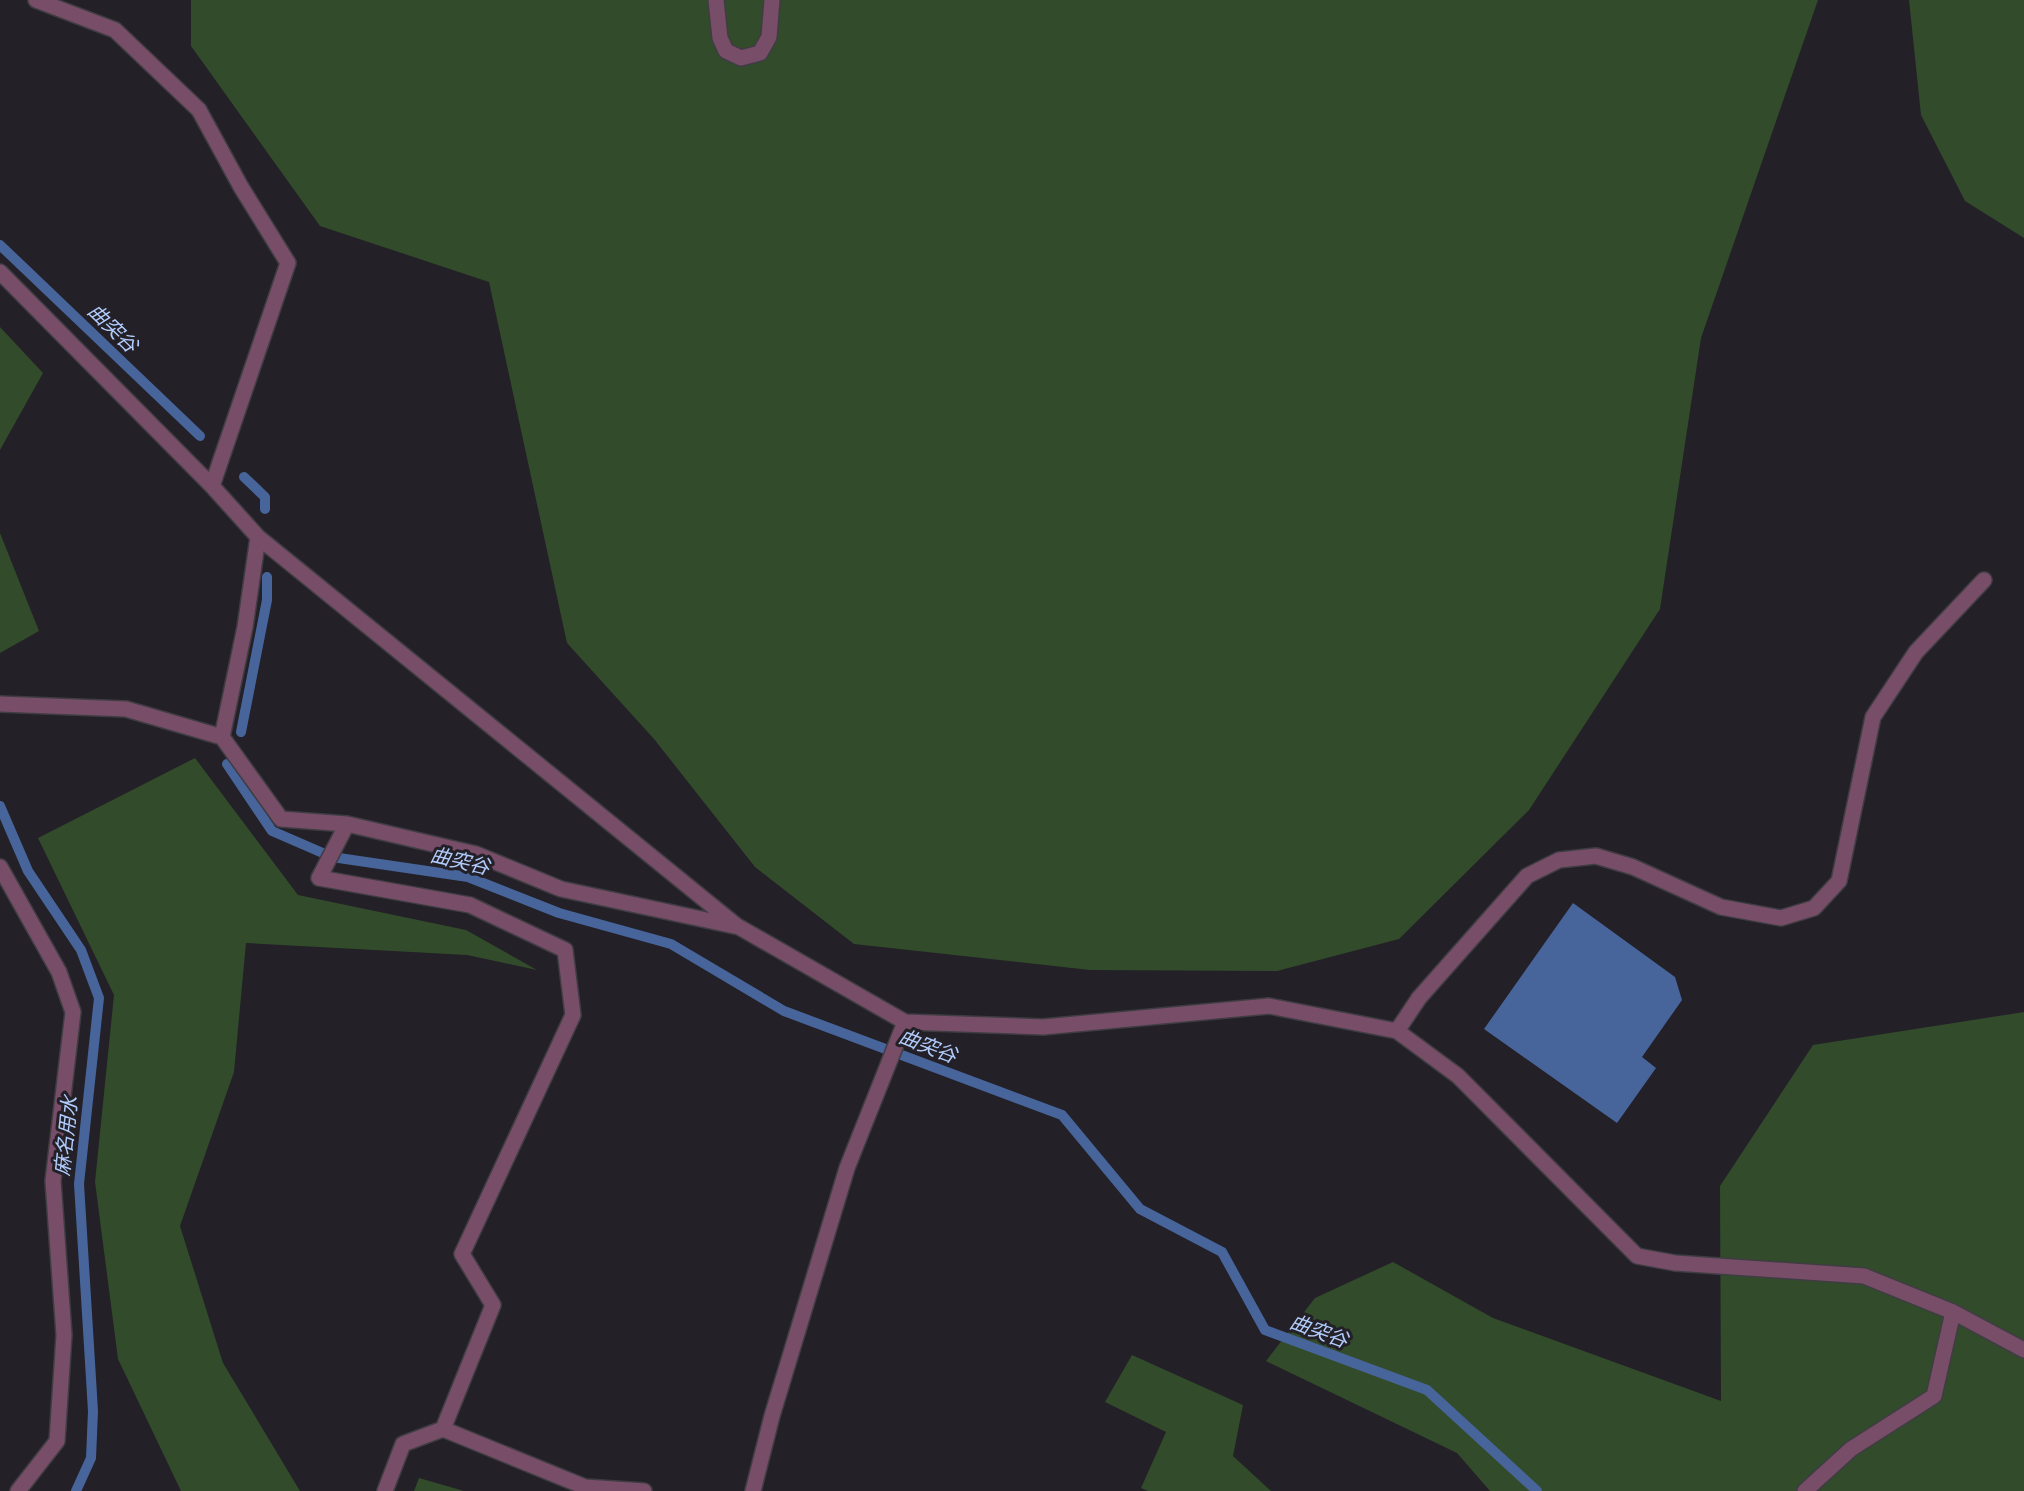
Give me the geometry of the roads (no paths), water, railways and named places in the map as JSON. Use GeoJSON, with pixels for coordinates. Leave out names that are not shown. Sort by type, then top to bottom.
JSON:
{"type":"FeatureCollection","features":[{"type":"Feature","properties":{"kind":"street"},"geometry":{"type":"LineString","coordinates":[[36,0],[115,30],[199,110],[241,187],[288,263],[212,486]]}},
{"type":"Feature","properties":{"kind":"street"},"geometry":{"type":"LineString","coordinates":[[716,0],[720,38],[726,51],[741,58],[760,53],[769,37],[772,0]]}},
{"type":"Feature","properties":{"kind":"street"},"geometry":{"type":"LineString","coordinates":[[0,272],[212,486],[258,537],[739,927],[903,1026],[1042,1027],[1269,1006],[1397,1031],[1458,1076],[1637,1256],[1675,1263],[1864,1276],[1953,1312],[2024,1350]]}},
{"type":"Feature","properties":{"kind":"street"},"geometry":{"type":"LineString","coordinates":[[222,737],[245,627],[258,537]]}},
{"type":"Feature","properties":{"kind":"street"},"geometry":{"type":"LineString","coordinates":[[1397,1031],[1419,998],[1527,876],[1559,860],[1596,856],[1633,867],[1721,907],[1781,918],[1814,908],[1839,881],[1874,717],[1916,652],[1984,580]]}},
{"type":"Feature","properties":{"kind":"street"},"geometry":{"type":"LineString","coordinates":[[0,704],[126,710],[222,737],[281,819],[476,854],[561,890],[739,927]]}},
{"type":"Feature","properties":{"kind":"street"},"geometry":{"type":"LineString","coordinates":[[344,830],[319,878],[470,905],[565,950],[573,1015],[462,1254],[493,1305],[443,1429]]}},
{"type":"Feature","properties":{"kind":"street"},"geometry":{"type":"LineString","coordinates":[[0,867],[59,972],[73,1012],[54,1181],[64,1335],[57,1441],[18,1491]]}},
{"type":"Feature","properties":{"kind":"street"},"geometry":{"type":"LineString","coordinates":[[753,1491],[772,1416],[847,1168],[903,1026]]}},
{"type":"Feature","properties":{"kind":"street"},"geometry":{"type":"LineString","coordinates":[[1804,1491],[1851,1449],[1934,1396],[1953,1312]]}},
{"type":"Feature","properties":{"kind":"street"},"geometry":{"type":"LineString","coordinates":[[385,1491],[403,1444],[443,1429],[585,1487],[644,1491]]}},
{"type":"Feature","properties":{"kind":"water"},"geometry":{"type":"Polygon","coordinates":[[[1573,903],[1675,977],[1682,1000],[1642,1057],[1656,1068],[1617,1123],[1484,1029],[1573,903]]]}},
{"type":"Feature","properties":{"kind":"waterway","name":"曲突谷"},"geometry":{"type":"LineString","coordinates":[[0,245],[200,436]]}},
{"type":"Feature","properties":{"kind":"waterway","name":"曲突谷"},"geometry":{"type":"LineString","coordinates":[[244,477],[265,497],[265,509]]}},
{"type":"Feature","properties":{"kind":"waterway","name":"曲突谷"},"geometry":{"type":"LineString","coordinates":[[241,732],[267,600],[267,577]]}},
{"type":"Feature","properties":{"kind":"waterway","name":"曲突谷"},"geometry":{"type":"LineString","coordinates":[[227,764],[272,831],[332,857],[468,877],[559,913],[671,944],[784,1011],[1062,1115],[1140,1209],[1222,1252],[1265,1330],[1427,1390],[1537,1491]]}},
{"type":"Feature","properties":{"kind":"waterway","name":"麻名用水"},"geometry":{"type":"LineString","coordinates":[[0,806],[28,871],[81,950],[99,998],[79,1184],[93,1411],[91,1458],[76,1491]]}}]}
